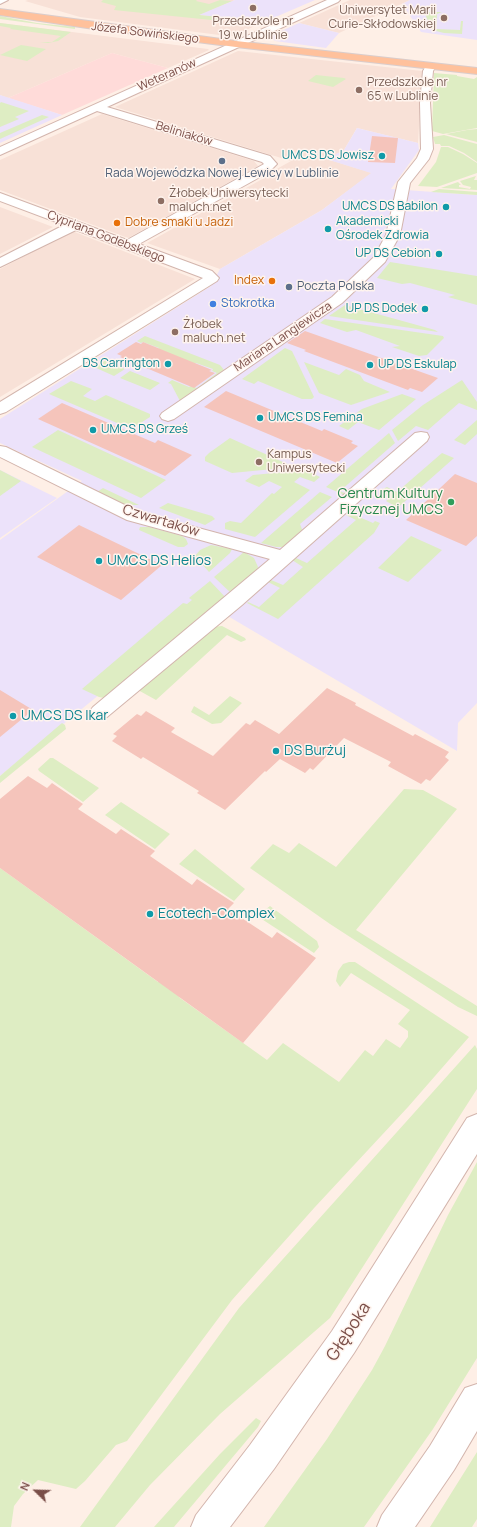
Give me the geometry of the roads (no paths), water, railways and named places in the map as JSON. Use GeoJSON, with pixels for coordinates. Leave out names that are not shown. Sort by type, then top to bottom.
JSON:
{"type":"FeatureCollection","features":[{"type":"Feature","properties":{"kind":"main road","name":"Józefa Sowińskiego"},"geometry":{"type":"LineString","coordinates":[[0,6],[10,8],[28,16]]}},
{"type":"Feature","properties":{"kind":"main road","name":"Józefa Sowińskiego"},"geometry":{"type":"LineString","coordinates":[[0,12],[236,44],[477,71]]}},
{"type":"Feature","properties":{"kind":"street","name":"Weteranów"},"geometry":{"type":"LineString","coordinates":[[0,150],[335,0]]}},
{"type":"Feature","properties":{"kind":"street","name":"Mariana Langiewicza"},"geometry":{"type":"LineString","coordinates":[[168,416],[337,300],[380,259],[393,235],[404,182],[423,159],[426,149],[425,103],[428,71],[431,66]]}},
{"type":"Feature","properties":{"kind":"street","name":"Beliniaków"},"geometry":{"type":"LineString","coordinates":[[95,108],[266,159],[271,164],[265,169],[127,245]]}},
{"type":"Feature","properties":{"kind":"street","name":"Cypriana Godebskiego"},"geometry":{"type":"LineString","coordinates":[[0,197],[206,274],[212,278],[0,409]]}},
{"type":"Feature","properties":{"kind":"street"},"geometry":{"type":"LineString","coordinates":[[0,263],[75,225]]}},
{"type":"Feature","properties":{"kind":"street"},"geometry":{"type":"LineString","coordinates":[[100,712],[235,600],[421,437]]}},
{"type":"Feature","properties":{"kind":"street","name":"Czwartaków"},"geometry":{"type":"LineString","coordinates":[[0,451],[133,516],[283,557]]}},
{"type":"Feature","properties":{"kind":"street","name":"Głęboka"},"geometry":{"type":"LineString","coordinates":[[208,1527],[271,1444],[344,1342],[477,1128]]}},
{"type":"Feature","properties":{"kind":"street"},"geometry":{"type":"LineString","coordinates":[[394,1527],[442,1458],[477,1400]]}},
{"type":"Feature","properties":{"kind":"place","name":"Przedszkole nr 19 w Lublinie"},"geometry":{"type":"Point","coordinates":[253,8]}},
{"type":"Feature","properties":{"kind":"place","name":"Uniwersytet Marii Curie-Skłodowskiej"},"geometry":{"type":"Point","coordinates":[444,18]}},
{"type":"Feature","properties":{"kind":"place","name":"Przedszkole nr 65 w Lublinie"},"geometry":{"type":"Point","coordinates":[359,90]}},
{"type":"Feature","properties":{"kind":"place","name":"UMCS DS Jowisz"},"geometry":{"type":"Point","coordinates":[382,156]}},
{"type":"Feature","properties":{"kind":"place","name":"Rada Wojewódzka Nowej Lewicy w Lublinie"},"geometry":{"type":"Point","coordinates":[222,161]}},
{"type":"Feature","properties":{"kind":"place","name":"Żłobek Uniwersytecki maluch.net"},"geometry":{"type":"Point","coordinates":[161,201]}},
{"type":"Feature","properties":{"kind":"place","name":"UMCS DS Babilon"},"geometry":{"type":"Point","coordinates":[446,207]}},
{"type":"Feature","properties":{"kind":"place","name":"Dobre smaki u Jadzi"},"geometry":{"type":"Point","coordinates":[117,223]}},
{"type":"Feature","properties":{"kind":"place","name":"Akademicki Ośrodek Zdrowia"},"geometry":{"type":"Point","coordinates":[328,229]}},
{"type":"Feature","properties":{"kind":"place","name":"UP DS Cebion"},"geometry":{"type":"Point","coordinates":[439,254]}},
{"type":"Feature","properties":{"kind":"place","name":"Index"},"geometry":{"type":"Point","coordinates":[272,281]}},
{"type":"Feature","properties":{"kind":"place","name":"Poczta Polska"},"geometry":{"type":"Point","coordinates":[289,287]}},
{"type":"Feature","properties":{"kind":"place","name":"Stokrotka"},"geometry":{"type":"Point","coordinates":[213,304]}},
{"type":"Feature","properties":{"kind":"place","name":"UP DS Dodek"},"geometry":{"type":"Point","coordinates":[425,309]}},
{"type":"Feature","properties":{"kind":"place","name":"Żłobek maluch.net"},"geometry":{"type":"Point","coordinates":[175,332]}},
{"type":"Feature","properties":{"kind":"place","name":"DS Carrington"},"geometry":{"type":"Point","coordinates":[168,364]}},
{"type":"Feature","properties":{"kind":"place","name":"UP DS Eskulap"},"geometry":{"type":"Point","coordinates":[370,365]}},
{"type":"Feature","properties":{"kind":"place","name":"UMCS DS Femina"},"geometry":{"type":"Point","coordinates":[260,418]}},
{"type":"Feature","properties":{"kind":"place","name":"UMCS DS Grześ"},"geometry":{"type":"Point","coordinates":[93,430]}},
{"type":"Feature","properties":{"kind":"place","name":"Kampus Uniwersytecki"},"geometry":{"type":"Point","coordinates":[259,462]}},
{"type":"Feature","properties":{"kind":"place","name":"Centrum Kultury Fizycznej UMCS"},"geometry":{"type":"Point","coordinates":[451,502]}},
{"type":"Feature","properties":{"kind":"place","name":"UMCS DS Helios"},"geometry":{"type":"Point","coordinates":[99,561]}},
{"type":"Feature","properties":{"kind":"place","name":"UMCS DS Ikar"},"geometry":{"type":"Point","coordinates":[13,716]}},
{"type":"Feature","properties":{"kind":"place","name":"DS Burżuj"},"geometry":{"type":"Point","coordinates":[276,751]}},
{"type":"Feature","properties":{"kind":"place","name":"Ecotech-Complex"},"geometry":{"type":"Point","coordinates":[150,914]}}]}
